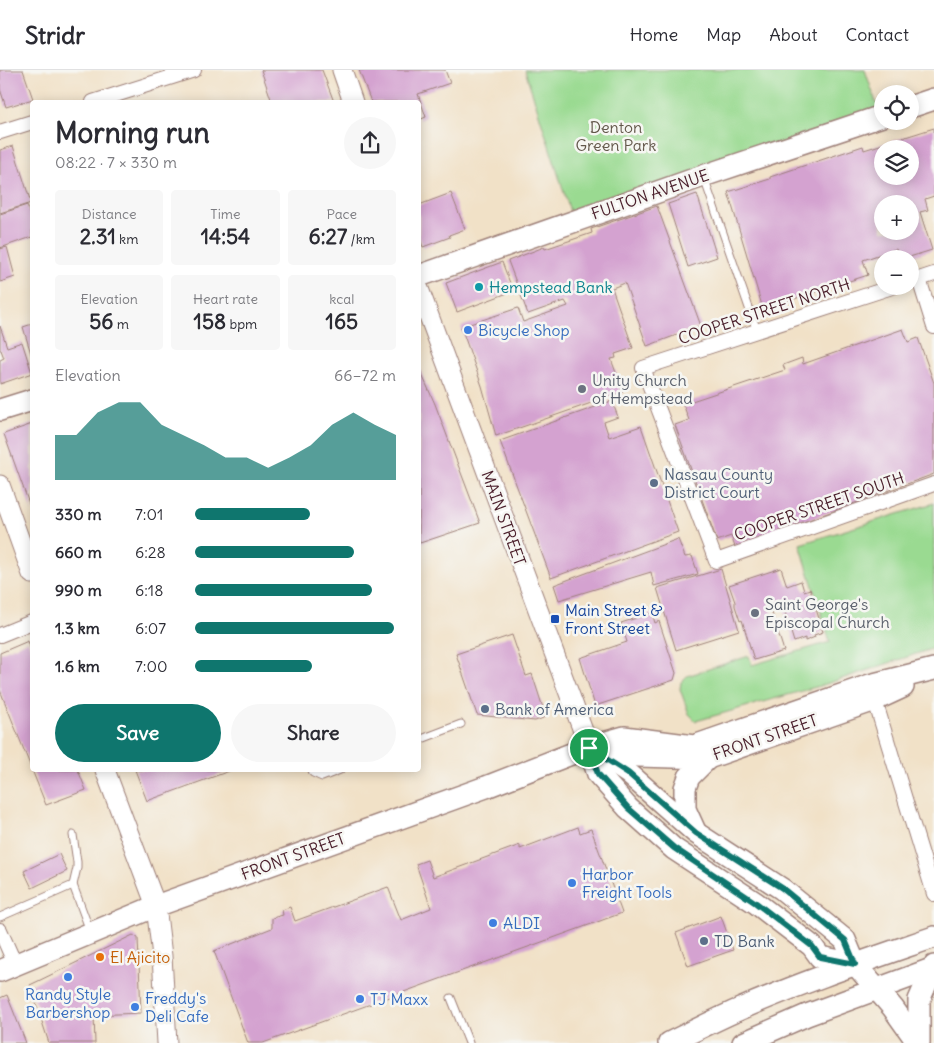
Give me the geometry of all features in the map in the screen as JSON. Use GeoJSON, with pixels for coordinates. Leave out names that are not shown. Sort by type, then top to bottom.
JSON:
{"type":"FeatureCollection","features":[{"type":"Feature","properties":{"kind":"main road"},"geometry":{"type":"LineString","coordinates":[[919,104],[934,99]]}},
{"type":"Feature","properties":{"kind":"main road","name":"FULTON AVENUE"},"geometry":{"type":"LineString","coordinates":[[421,275],[703,176],[874,119]]}},
{"type":"Feature","properties":{"kind":"main road"},"geometry":{"type":"LineString","coordinates":[[0,410],[30,401]]}},
{"type":"Feature","properties":{"kind":"main road","name":"FRONT STREET"},"geometry":{"type":"LineString","coordinates":[[589,748],[638,756],[708,758],[934,669]]}},
{"type":"Feature","properties":{"kind":"main road","name":"FRONT STREET"},"geometry":{"type":"LineString","coordinates":[[8,968],[156,906],[589,748],[624,737],[694,746],[934,673]]}},
{"type":"Feature","properties":{"kind":"main road"},"geometry":{"type":"LineString","coordinates":[[589,748],[628,773],[696,833],[782,888],[845,940],[855,964],[893,1008],[919,1043]]}},
{"type":"Feature","properties":{"kind":"main road"},"geometry":{"type":"LineString","coordinates":[[589,748],[598,774],[628,808],[674,848],[756,903],[812,946],[820,957],[855,964]]}},
{"type":"Feature","properties":{"kind":"main road"},"geometry":{"type":"LineString","coordinates":[[696,833],[685,809],[685,788],[689,777],[708,758]]}},
{"type":"Feature","properties":{"kind":"main road"},"geometry":{"type":"LineString","coordinates":[[669,1043],[738,1010],[855,964],[934,937]]}},
{"type":"Feature","properties":{"kind":"main road"},"geometry":{"type":"LineString","coordinates":[[743,1043],[807,1016],[933,968]]}},
{"type":"Feature","properties":{"kind":"main road"},"geometry":{"type":"LineString","coordinates":[[919,1043],[919,1000],[933,968]]}},
{"type":"Feature","properties":{"kind":"street"},"geometry":{"type":"LineString","coordinates":[[99,100],[194,70]]}},
{"type":"Feature","properties":{"kind":"street"},"geometry":{"type":"LineString","coordinates":[[342,70],[352,100]]}},
{"type":"Feature","properties":{"kind":"street"},"geometry":{"type":"LineString","coordinates":[[0,132],[30,123]]}},
{"type":"Feature","properties":{"kind":"street"},"geometry":{"type":"LineString","coordinates":[[919,279],[934,274]]}},
{"type":"Feature","properties":{"kind":"street"},"geometry":{"type":"LineString","coordinates":[[919,290],[934,326]]}},
{"type":"Feature","properties":{"kind":"street","name":"COOPER STREET NORTH"},"geometry":{"type":"LineString","coordinates":[[716,561],[643,368],[874,293]]}},
{"type":"Feature","properties":{"kind":"street","name":"MAIN STREET"},"geometry":{"type":"LineString","coordinates":[[421,294],[589,748]]}},
{"type":"Feature","properties":{"kind":"street","name":"COOPER STREET SOUTH"},"geometry":{"type":"LineString","coordinates":[[716,561],[934,484]]}},
{"type":"Feature","properties":{"kind":"street"},"geometry":{"type":"LineString","coordinates":[[0,485],[30,568]]}},
{"type":"Feature","properties":{"kind":"street"},"geometry":{"type":"LineString","coordinates":[[0,635],[30,623]]}},
{"type":"Feature","properties":{"kind":"street"},"geometry":{"type":"LineString","coordinates":[[873,693],[934,894]]}},
{"type":"Feature","properties":{"kind":"street"},"geometry":{"type":"LineString","coordinates":[[106,772],[156,906],[162,956],[166,1043]]}},
{"type":"Feature","properties":{"kind":"street"},"geometry":{"type":"LineString","coordinates":[[0,930],[8,968]]}},
{"type":"Feature","properties":{"kind":"lane"},"geometry":{"type":"LineString","coordinates":[[703,176],[757,331]]}},
{"type":"Feature","properties":{"kind":"lane"},"geometry":{"type":"LineString","coordinates":[[421,739],[461,724]]}},
{"type":"Feature","properties":{"kind":"lane"},"geometry":{"type":"LineString","coordinates":[[313,772],[322,777],[335,772]]}},
{"type":"Feature","properties":{"kind":"lane"},"geometry":{"type":"LineString","coordinates":[[74,835],[77,862],[73,885],[91,933]]}},
{"type":"Feature","properties":{"kind":"lane"},"geometry":{"type":"LineString","coordinates":[[0,917],[73,885]]}},
{"type":"Feature","properties":{"kind":"lane"},"geometry":{"type":"LineString","coordinates":[[452,998],[469,1043]]}},
{"type":"Feature","properties":{"kind":"green space","name":"Denton Green Park"},"geometry":{"type":"Polygon","coordinates":[[[525,70],[865,70],[874,96],[874,119],[573,221],[525,70]]]}},
{"type":"Feature","properties":{"kind":"green space"},"geometry":{"type":"Polygon","coordinates":[[[934,503],[934,648],[823,685],[696,721],[689,714],[680,689],[681,682],[687,676],[749,656],[752,665],[830,642],[800,544],[934,503]]]}},
{"type":"Feature","properties":{"kind":"building"},"geometry":{"type":"Polygon","coordinates":[[[0,70],[23,70],[33,99],[6,107],[0,89],[0,70]]]}},
{"type":"Feature","properties":{"kind":"building"},"geometry":{"type":"Polygon","coordinates":[[[261,70],[322,70],[333,100],[271,100],[261,70]]]}},
{"type":"Feature","properties":{"kind":"building"},"geometry":{"type":"Polygon","coordinates":[[[359,70],[445,70],[450,83],[418,94],[420,100],[370,100],[359,70]]]}},
{"type":"Feature","properties":{"kind":"building"},"geometry":{"type":"Polygon","coordinates":[[[421,103],[426,117],[421,119],[421,103]]]}},
{"type":"Feature","properties":{"kind":"building"},"geometry":{"type":"Polygon","coordinates":[[[934,128],[934,196],[925,199],[928,210],[920,212],[932,250],[919,254],[919,250],[874,250],[874,256],[863,260],[868,275],[763,309],[728,192],[863,146],[864,150],[874,147],[874,185],[919,185],[919,140],[896,140],[934,128]]]}},
{"type":"Feature","properties":{"kind":"building"},"geometry":{"type":"Polygon","coordinates":[[[13,146],[30,203],[0,213],[0,150],[13,146]]]}},
{"type":"Feature","properties":{"kind":"building"},"geometry":{"type":"Polygon","coordinates":[[[451,193],[465,229],[423,247],[421,242],[421,204],[451,193]]]}},
{"type":"Feature","properties":{"kind":"building"},"geometry":{"type":"Polygon","coordinates":[[[697,194],[717,257],[688,267],[668,204],[697,194]]]}},
{"type":"Feature","properties":{"kind":"building"},"geometry":{"type":"Polygon","coordinates":[[[27,205],[30,215],[30,238],[0,248],[0,214],[27,205]]]}},
{"type":"Feature","properties":{"kind":"building"},"geometry":{"type":"Polygon","coordinates":[[[657,206],[701,326],[647,346],[625,283],[612,288],[633,348],[615,354],[616,358],[611,359],[623,392],[496,436],[482,386],[461,327],[518,308],[523,322],[568,306],[565,301],[528,314],[508,261],[544,247],[545,249],[592,233],[591,229],[657,206]]]}},
{"type":"Feature","properties":{"kind":"building"},"geometry":{"type":"Polygon","coordinates":[[[7,247],[15,277],[0,282],[0,249],[7,247]]]}},
{"type":"Feature","properties":{"kind":"building","name":"Hempstead Bank"},"geometry":{"type":"Polygon","coordinates":[[[502,262],[513,291],[457,312],[446,283],[502,262]]]}},
{"type":"Feature","properties":{"kind":"building"},"geometry":{"type":"Polygon","coordinates":[[[30,325],[30,350],[23,327],[30,325]]]}},
{"type":"Feature","properties":{"kind":"building"},"geometry":{"type":"Polygon","coordinates":[[[0,326],[7,347],[22,342],[30,367],[30,374],[0,384],[0,360],[4,358],[0,350],[0,326]]]}},
{"type":"Feature","properties":{"kind":"building"},"geometry":{"type":"Polygon","coordinates":[[[903,329],[908,342],[918,338],[934,383],[934,474],[735,547],[731,536],[717,541],[675,425],[689,420],[683,404],[785,370],[783,365],[802,358],[803,364],[903,329]]]}},
{"type":"Feature","properties":{"kind":"building"},"geometry":{"type":"Polygon","coordinates":[[[421,372],[435,404],[480,523],[421,543],[421,372]]]}},
{"type":"Feature","properties":{"kind":"building"},"geometry":{"type":"Polygon","coordinates":[[[612,401],[618,417],[604,422],[609,437],[641,426],[678,532],[551,578],[500,441],[612,401]]]}},
{"type":"Feature","properties":{"kind":"building"},"geometry":{"type":"Polygon","coordinates":[[[30,425],[30,506],[4,434],[30,425]]]}},
{"type":"Feature","properties":{"kind":"building"},"geometry":{"type":"Polygon","coordinates":[[[678,539],[685,557],[692,556],[698,574],[654,586],[651,572],[559,600],[554,585],[678,539]]]}},
{"type":"Feature","properties":{"kind":"building","name":"Saint George's Episcopal Church"},"geometry":{"type":"Polygon","coordinates":[[[781,568],[787,586],[801,581],[804,591],[810,589],[823,632],[805,641],[805,638],[794,642],[783,606],[771,610],[784,651],[754,660],[729,585],[781,568]]]}},
{"type":"Feature","properties":{"kind":"building"},"geometry":{"type":"Polygon","coordinates":[[[721,569],[739,630],[676,650],[657,588],[721,569]]]}},
{"type":"Feature","properties":{"kind":"building"},"geometry":{"type":"Polygon","coordinates":[[[652,613],[655,623],[659,621],[676,673],[674,680],[595,706],[580,658],[627,642],[621,623],[652,613]]]}},
{"type":"Feature","properties":{"kind":"building"},"geometry":{"type":"Polygon","coordinates":[[[512,635],[526,676],[532,674],[546,717],[535,721],[477,715],[456,654],[512,635]]]}},
{"type":"Feature","properties":{"kind":"building"},"geometry":{"type":"Polygon","coordinates":[[[28,641],[30,647],[30,765],[0,690],[0,653],[28,641]]]}},
{"type":"Feature","properties":{"kind":"building"},"geometry":{"type":"Polygon","coordinates":[[[33,772],[79,772],[86,790],[46,805],[33,772]]]}},
{"type":"Feature","properties":{"kind":"building"},"geometry":{"type":"Polygon","coordinates":[[[136,772],[227,772],[147,801],[136,772]]]}},
{"type":"Feature","properties":{"kind":"building"},"geometry":{"type":"Polygon","coordinates":[[[578,827],[580,833],[591,829],[622,913],[263,1043],[248,1043],[214,951],[272,928],[272,918],[283,915],[282,910],[290,907],[295,921],[388,887],[401,920],[431,908],[416,864],[427,860],[433,877],[520,845],[520,849],[578,827]]]}},
{"type":"Feature","properties":{"kind":"building"},"geometry":{"type":"Polygon","coordinates":[[[59,854],[67,871],[32,888],[24,871],[59,854]]]}},
{"type":"Feature","properties":{"kind":"building","name":"TD Bank"},"geometry":{"type":"Polygon","coordinates":[[[721,916],[733,950],[688,966],[676,933],[721,916]]]}},
{"type":"Feature","properties":{"kind":"building"},"geometry":{"type":"Polygon","coordinates":[[[133,935],[138,938],[141,1013],[94,1015],[95,1043],[49,1043],[30,985],[133,935]]]}},
{"type":"Feature","properties":{"kind":"building"},"geometry":{"type":"Polygon","coordinates":[[[7,995],[26,1043],[0,1043],[0,998],[7,995]]]}},
{"type":"Feature","properties":{"kind":"place","name":"Hempstead Bank"},"geometry":{"type":"Point","coordinates":[479,287]}},
{"type":"Feature","properties":{"kind":"place","name":"Bicycle Shop"},"geometry":{"type":"Point","coordinates":[468,330]}},
{"type":"Feature","properties":{"kind":"place","name":"Unity Church of Hempstead"},"geometry":{"type":"Point","coordinates":[582,389]}},
{"type":"Feature","properties":{"kind":"place","name":"Nassau County District Court"},"geometry":{"type":"Point","coordinates":[654,483]}},
{"type":"Feature","properties":{"kind":"place","name":"Saint George's Episcopal Church"},"geometry":{"type":"Point","coordinates":[755,613]}},
{"type":"Feature","properties":{"kind":"place","name":"Main Street & Front Street"},"geometry":{"type":"Point","coordinates":[555,619]}},
{"type":"Feature","properties":{"kind":"place","name":"Bank of America"},"geometry":{"type":"Point","coordinates":[485,709]}},
{"type":"Feature","properties":{"kind":"place","name":"Harbor Freight Tools"},"geometry":{"type":"Point","coordinates":[572,883]}},
{"type":"Feature","properties":{"kind":"place","name":"ALDI"},"geometry":{"type":"Point","coordinates":[493,923]}},
{"type":"Feature","properties":{"kind":"place","name":"TD Bank"},"geometry":{"type":"Point","coordinates":[704,941]}},
{"type":"Feature","properties":{"kind":"place","name":"El Ajicito"},"geometry":{"type":"Point","coordinates":[100,957]}},
{"type":"Feature","properties":{"kind":"place","name":"Randy Style Barbershop"},"geometry":{"type":"Point","coordinates":[68,977]}},
{"type":"Feature","properties":{"kind":"place","name":"TJ Maxx"},"geometry":{"type":"Point","coordinates":[360,999]}},
{"type":"Feature","properties":{"kind":"place","name":"Freddy's Deli Cafe"},"geometry":{"type":"Point","coordinates":[135,1007]}},
{"type":"Feature","properties":{"kind":"route"},"geometry":{"type":"LineString","coordinates":[[589,748],[628,773],[696,833],[782,888],[845,940],[855,964],[820,957],[812,946],[756,903],[674,848],[628,808],[598,774],[589,748]]}}]}
